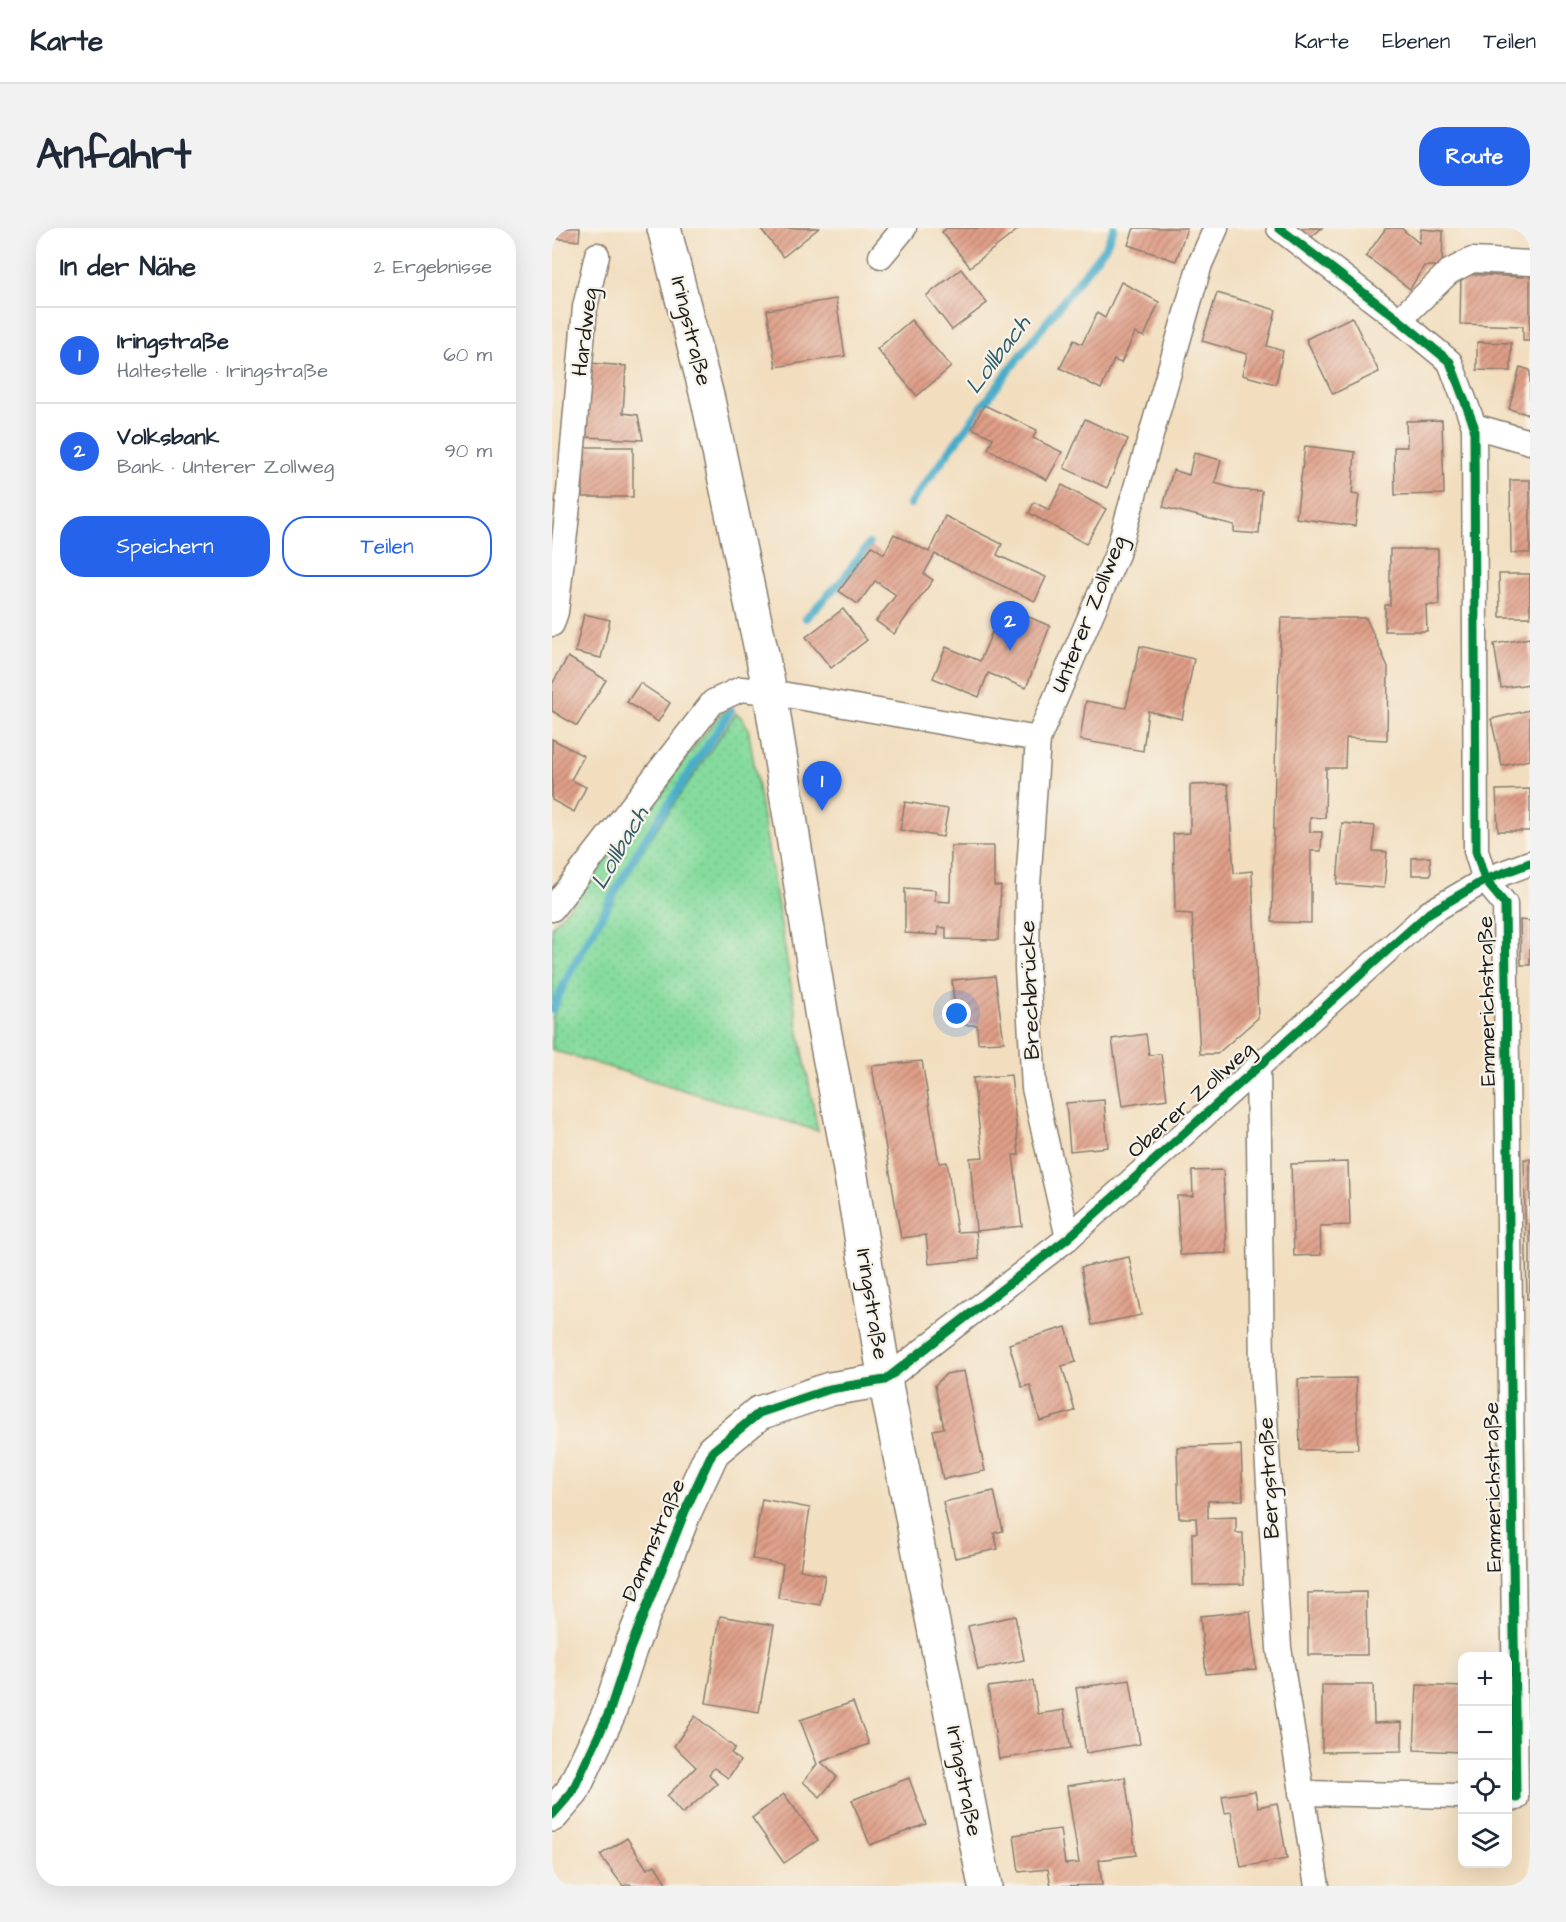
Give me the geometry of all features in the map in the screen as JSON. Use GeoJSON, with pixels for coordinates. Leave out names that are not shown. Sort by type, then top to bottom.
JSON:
{"type":"FeatureCollection","features":[{"type":"Feature","properties":{"kind":"main road","name":"Iringstraße"},"geometry":{"type":"LineString","coordinates":[[664,228],[708,400],[770,692],[885,1380],[985,1886]]}},
{"type":"Feature","properties":{"kind":"main road","name":"Dammstraße"},"geometry":{"type":"LineString","coordinates":[[552,1815],[572,1792],[609,1713],[630,1649],[685,1511],[714,1451],[759,1413],[830,1389],[885,1380]]}},
{"type":"Feature","properties":{"kind":"street"},"geometry":{"type":"LineString","coordinates":[[881,256],[904,228]]}},
{"type":"Feature","properties":{"kind":"street","name":"Unterer Zollweg"},"geometry":{"type":"LineString","coordinates":[[1038,739],[1117,554],[1200,264],[1216,228]]}},
{"type":"Feature","properties":{"kind":"street","name":"Emmerichstraße"},"geometry":{"type":"LineString","coordinates":[[1279,228],[1450,362],[1474,426],[1476,851],[1485,880],[1505,904],[1518,1798]]}},
{"type":"Feature","properties":{"kind":"street","name":"Hardweg"},"geometry":{"type":"LineString","coordinates":[[552,624],[556,612],[567,514],[585,307],[597,255]]}},
{"type":"Feature","properties":{"kind":"street"},"geometry":{"type":"LineString","coordinates":[[1399,320],[1449,272],[1472,260],[1530,262]]}},
{"type":"Feature","properties":{"kind":"street"},"geometry":{"type":"LineString","coordinates":[[1474,426],[1530,442]]}},
{"type":"Feature","properties":{"kind":"street"},"geometry":{"type":"LineString","coordinates":[[552,909],[713,702],[741,689],[770,692],[1038,739]]}},
{"type":"Feature","properties":{"kind":"street","name":"Brechbrücke"},"geometry":{"type":"LineString","coordinates":[[1038,739],[1028,885],[1027,968],[1034,1088],[1068,1238]]}},
{"type":"Feature","properties":{"kind":"street","name":"Oberer Zollweg"},"geometry":{"type":"LineString","coordinates":[[885,1380],[1068,1238],[1429,913],[1485,880],[1530,863]]}},
{"type":"Feature","properties":{"kind":"street","name":"Bergstraße"},"geometry":{"type":"LineString","coordinates":[[1258,1066],[1264,1393],[1279,1648],[1317,1886]]}},
{"type":"Feature","properties":{"kind":"street"},"geometry":{"type":"LineString","coordinates":[[1301,1793],[1458,1796]]}},
{"type":"Feature","properties":{"kind":"green space"},"geometry":{"type":"Polygon","coordinates":[[[731,710],[642,844],[571,970],[552,1010],[552,926],[573,903],[723,711],[731,710]]]}},
{"type":"Feature","properties":{"kind":"green space"},"geometry":{"type":"Polygon","coordinates":[[[736,713],[748,728],[798,1027],[818,1131],[552,1050],[552,1018],[573,972],[645,846],[736,713]]]}},
{"type":"Feature","properties":{"kind":"building"},"geometry":{"type":"Polygon","coordinates":[[[552,228],[580,228],[579,241],[552,238],[552,228]]]}},
{"type":"Feature","properties":{"kind":"building"},"geometry":{"type":"Polygon","coordinates":[[[760,228],[819,228],[783,257],[760,228]]]}},
{"type":"Feature","properties":{"kind":"building"},"geometry":{"type":"Polygon","coordinates":[[[947,228],[1020,228],[970,267],[942,232],[947,228]]]}},
{"type":"Feature","properties":{"kind":"building"},"geometry":{"type":"Polygon","coordinates":[[[1134,228],[1187,228],[1176,261],[1128,245],[1134,228]]]}},
{"type":"Feature","properties":{"kind":"building"},"geometry":{"type":"Polygon","coordinates":[[[1301,228],[1322,228],[1309,239],[1301,228]]]}},
{"type":"Feature","properties":{"kind":"building"},"geometry":{"type":"Polygon","coordinates":[[[1386,228],[1401,228],[1419,243],[1421,229],[1443,231],[1442,266],[1424,266],[1410,289],[1366,256],[1386,228]]]}},
{"type":"Feature","properties":{"kind":"building"},"geometry":{"type":"Polygon","coordinates":[[[961,269],[987,303],[952,330],[926,296],[961,269]]]}},
{"type":"Feature","properties":{"kind":"building"},"geometry":{"type":"Polygon","coordinates":[[[1525,270],[1530,270],[1530,341],[1523,341],[1523,326],[1460,324],[1461,274],[1524,277],[1525,270]]]}},
{"type":"Feature","properties":{"kind":"building"},"geometry":{"type":"Polygon","coordinates":[[[1121,282],[1159,302],[1144,337],[1135,333],[1121,363],[1114,360],[1101,389],[1060,368],[1074,340],[1082,344],[1097,313],[1105,318],[1121,282]]]}},
{"type":"Feature","properties":{"kind":"building"},"geometry":{"type":"Polygon","coordinates":[[[1217,293],[1276,310],[1267,346],[1283,351],[1276,384],[1242,375],[1247,354],[1202,341],[1217,293]]]}},
{"type":"Feature","properties":{"kind":"building"},"geometry":{"type":"Polygon","coordinates":[[[836,299],[845,356],[776,367],[767,310],[836,299]]]}},
{"type":"Feature","properties":{"kind":"building"},"geometry":{"type":"Polygon","coordinates":[[[1352,317],[1379,372],[1333,394],[1306,339],[1352,317]]]}},
{"type":"Feature","properties":{"kind":"building"},"geometry":{"type":"Polygon","coordinates":[[[911,320],[951,367],[917,396],[877,349],[911,320]]]}},
{"type":"Feature","properties":{"kind":"building"},"geometry":{"type":"Polygon","coordinates":[[[1477,342],[1511,343],[1511,371],[1477,370],[1477,342]]]}},
{"type":"Feature","properties":{"kind":"building"},"geometry":{"type":"Polygon","coordinates":[[[590,363],[626,366],[623,413],[638,415],[643,440],[586,437],[590,363]]]}},
{"type":"Feature","properties":{"kind":"building"},"geometry":{"type":"Polygon","coordinates":[[[1520,367],[1530,370],[1530,415],[1509,409],[1520,367]]]}},
{"type":"Feature","properties":{"kind":"building"},"geometry":{"type":"Polygon","coordinates":[[[984,405],[1037,430],[1033,438],[1062,452],[1047,480],[988,449],[993,438],[972,428],[984,405]]]}},
{"type":"Feature","properties":{"kind":"building"},"geometry":{"type":"Polygon","coordinates":[[[1085,419],[1128,439],[1107,488],[1064,468],[1085,419]]]}},
{"type":"Feature","properties":{"kind":"building"},"geometry":{"type":"Polygon","coordinates":[[[1442,420],[1444,494],[1395,495],[1394,447],[1407,447],[1406,421],[1442,420]]]}},
{"type":"Feature","properties":{"kind":"building"},"geometry":{"type":"Polygon","coordinates":[[[1305,446],[1355,452],[1352,494],[1359,495],[1355,526],[1296,518],[1305,446]]]}},
{"type":"Feature","properties":{"kind":"building"},"geometry":{"type":"Polygon","coordinates":[[[582,447],[633,447],[633,497],[583,497],[582,447]]]}},
{"type":"Feature","properties":{"kind":"building"},"geometry":{"type":"Polygon","coordinates":[[[1194,453],[1221,460],[1215,483],[1239,490],[1262,491],[1259,534],[1234,532],[1234,525],[1163,507],[1173,470],[1189,475],[1194,453]]]}},
{"type":"Feature","properties":{"kind":"building"},"geometry":{"type":"Polygon","coordinates":[[[1510,480],[1530,480],[1530,553],[1511,553],[1510,480]]]}},
{"type":"Feature","properties":{"kind":"building"},"geometry":{"type":"Polygon","coordinates":[[[1062,485],[1106,509],[1086,544],[1029,513],[1034,502],[1049,510],[1062,485]]]}},
{"type":"Feature","properties":{"kind":"building"},"geometry":{"type":"Polygon","coordinates":[[[945,516],[1002,544],[997,555],[1046,577],[1035,601],[935,554],[924,574],[933,580],[894,634],[876,621],[896,595],[875,581],[858,604],[839,591],[872,546],[884,554],[894,534],[929,552],[945,516]]]}},
{"type":"Feature","properties":{"kind":"building"},"geometry":{"type":"Polygon","coordinates":[[[1390,549],[1438,549],[1439,605],[1426,605],[1427,631],[1385,631],[1385,605],[1390,605],[1390,549]]]}},
{"type":"Feature","properties":{"kind":"building"},"geometry":{"type":"Polygon","coordinates":[[[1499,574],[1530,574],[1530,617],[1500,617],[1499,574]]]}},
{"type":"Feature","properties":{"kind":"building"},"geometry":{"type":"Polygon","coordinates":[[[1003,606],[1050,626],[1026,688],[988,673],[979,697],[933,678],[946,647],[980,661],[1003,606]]]}},
{"type":"Feature","properties":{"kind":"building"},"geometry":{"type":"Polygon","coordinates":[[[843,609],[867,640],[831,668],[806,637],[843,609]]]}},
{"type":"Feature","properties":{"kind":"building"},"geometry":{"type":"Polygon","coordinates":[[[584,614],[610,620],[601,658],[575,652],[584,614]]]}},
{"type":"Feature","properties":{"kind":"building"},"geometry":{"type":"Polygon","coordinates":[[[1281,618],[1366,618],[1388,667],[1387,740],[1346,738],[1345,768],[1326,768],[1325,818],[1310,817],[1310,832],[1322,832],[1321,851],[1311,851],[1311,923],[1272,922],[1281,618]]]}},
{"type":"Feature","properties":{"kind":"building"},"geometry":{"type":"Polygon","coordinates":[[[1530,638],[1530,684],[1501,688],[1494,644],[1530,638]]]}},
{"type":"Feature","properties":{"kind":"building"},"geometry":{"type":"Polygon","coordinates":[[[1140,646],[1194,659],[1182,719],[1148,711],[1143,751],[1080,740],[1086,701],[1126,708],[1140,646]]]}},
{"type":"Feature","properties":{"kind":"building"},"geometry":{"type":"Polygon","coordinates":[[[568,657],[606,680],[577,726],[552,711],[552,684],[568,657]]]}},
{"type":"Feature","properties":{"kind":"building"},"geometry":{"type":"Polygon","coordinates":[[[640,683],[670,703],[658,722],[627,702],[640,683]]]}},
{"type":"Feature","properties":{"kind":"building"},"geometry":{"type":"Polygon","coordinates":[[[1530,710],[1530,760],[1502,766],[1491,719],[1530,710]]]}},
{"type":"Feature","properties":{"kind":"building"},"geometry":{"type":"Polygon","coordinates":[[[552,739],[584,756],[571,780],[586,787],[574,812],[552,800],[552,739]]]}},
{"type":"Feature","properties":{"kind":"building"},"geometry":{"type":"Polygon","coordinates":[[[1228,784],[1234,873],[1252,871],[1258,1018],[1217,1054],[1200,1054],[1192,914],[1175,913],[1173,834],[1190,833],[1190,785],[1228,784]]]}},
{"type":"Feature","properties":{"kind":"building"},"geometry":{"type":"Polygon","coordinates":[[[1530,789],[1530,831],[1498,831],[1496,790],[1530,789]]]}},
{"type":"Feature","properties":{"kind":"building"},"geometry":{"type":"Polygon","coordinates":[[[905,802],[948,809],[943,837],[900,830],[905,802]]]}},
{"type":"Feature","properties":{"kind":"building"},"geometry":{"type":"Polygon","coordinates":[[[1342,823],[1375,826],[1373,851],[1387,852],[1384,888],[1337,884],[1342,823]]]}},
{"type":"Feature","properties":{"kind":"building"},"geometry":{"type":"Polygon","coordinates":[[[951,846],[994,846],[994,886],[1001,886],[998,940],[946,939],[946,928],[938,927],[938,935],[905,933],[905,888],[935,890],[935,901],[950,902],[951,846]]]}},
{"type":"Feature","properties":{"kind":"building"},"geometry":{"type":"Polygon","coordinates":[[[1430,857],[1431,875],[1412,875],[1412,858],[1430,857]]]}},
{"type":"Feature","properties":{"kind":"building"},"geometry":{"type":"Polygon","coordinates":[[[1520,920],[1530,921],[1530,965],[1521,965],[1520,920]]]}},
{"type":"Feature","properties":{"kind":"building"},"geometry":{"type":"Polygon","coordinates":[[[995,976],[1004,1042],[978,1043],[977,1025],[956,1025],[952,980],[995,976]]]}},
{"type":"Feature","properties":{"kind":"building"},"geometry":{"type":"Polygon","coordinates":[[[1146,1034],[1149,1055],[1161,1054],[1167,1099],[1122,1106],[1112,1039],[1146,1034]]]}},
{"type":"Feature","properties":{"kind":"building"},"geometry":{"type":"Polygon","coordinates":[[[922,1061],[939,1163],[947,1162],[957,1232],[976,1231],[979,1259],[929,1264],[926,1235],[901,1238],[872,1066],[922,1061]]]}},
{"type":"Feature","properties":{"kind":"building"},"geometry":{"type":"Polygon","coordinates":[[[1011,1075],[1019,1155],[1013,1155],[1022,1226],[976,1231],[970,1158],[983,1157],[973,1078],[1011,1075]]]}},
{"type":"Feature","properties":{"kind":"building"},"geometry":{"type":"Polygon","coordinates":[[[1104,1100],[1108,1147],[1070,1151],[1066,1103],[1104,1100]]]}},
{"type":"Feature","properties":{"kind":"building"},"geometry":{"type":"Polygon","coordinates":[[[1524,1159],[1530,1159],[1530,1299],[1527,1299],[1524,1159]]]}},
{"type":"Feature","properties":{"kind":"building"},"geometry":{"type":"Polygon","coordinates":[[[1348,1162],[1350,1225],[1320,1226],[1321,1255],[1294,1256],[1291,1164],[1348,1162]]]}},
{"type":"Feature","properties":{"kind":"building"},"geometry":{"type":"Polygon","coordinates":[[[1223,1170],[1227,1253],[1180,1255],[1177,1196],[1193,1196],[1192,1171],[1223,1170]]]}},
{"type":"Feature","properties":{"kind":"building"},"geometry":{"type":"Polygon","coordinates":[[[1129,1257],[1141,1315],[1092,1325],[1081,1267],[1129,1257]]]}},
{"type":"Feature","properties":{"kind":"building"},"geometry":{"type":"Polygon","coordinates":[[[1066,1327],[1076,1362],[1062,1366],[1075,1411],[1040,1421],[1030,1385],[1022,1387],[1009,1344],[1066,1327]]]}},
{"type":"Feature","properties":{"kind":"building"},"geometry":{"type":"Polygon","coordinates":[[[964,1371],[985,1471],[943,1479],[933,1430],[944,1428],[935,1385],[946,1374],[964,1371]]]}},
{"type":"Feature","properties":{"kind":"building"},"geometry":{"type":"Polygon","coordinates":[[[1356,1378],[1358,1449],[1300,1450],[1298,1379],[1356,1378]]]}},
{"type":"Feature","properties":{"kind":"building"},"geometry":{"type":"Polygon","coordinates":[[[1241,1445],[1243,1500],[1208,1501],[1208,1518],[1236,1517],[1236,1533],[1243,1533],[1244,1584],[1193,1585],[1192,1533],[1197,1533],[1196,1518],[1179,1518],[1177,1447],[1241,1445]]]}},
{"type":"Feature","properties":{"kind":"building"},"geometry":{"type":"Polygon","coordinates":[[[994,1491],[1003,1531],[994,1533],[998,1549],[955,1558],[943,1502],[994,1491]]]}},
{"type":"Feature","properties":{"kind":"building"},"geometry":{"type":"Polygon","coordinates":[[[762,1499],[810,1508],[800,1570],[825,1575],[820,1605],[778,1598],[783,1564],[752,1559],[762,1499]]]}},
{"type":"Feature","properties":{"kind":"building"},"geometry":{"type":"Polygon","coordinates":[[[1366,1592],[1367,1655],[1308,1655],[1308,1593],[1366,1592]]]}},
{"type":"Feature","properties":{"kind":"building"},"geometry":{"type":"Polygon","coordinates":[[[1250,1611],[1256,1669],[1206,1674],[1200,1616],[1250,1611]]]}},
{"type":"Feature","properties":{"kind":"building"},"geometry":{"type":"Polygon","coordinates":[[[720,1616],[774,1625],[759,1712],[706,1703],[720,1616]]]}},
{"type":"Feature","properties":{"kind":"building"},"geometry":{"type":"Polygon","coordinates":[[[1015,1616],[1024,1660],[978,1670],[968,1626],[1015,1616]]]}},
{"type":"Feature","properties":{"kind":"building"},"geometry":{"type":"Polygon","coordinates":[[[1130,1680],[1140,1744],[1086,1753],[1076,1688],[1130,1680]]]}},
{"type":"Feature","properties":{"kind":"building"},"geometry":{"type":"Polygon","coordinates":[[[1033,1681],[1038,1714],[1064,1710],[1071,1748],[999,1759],[988,1687],[1033,1681]]]}},
{"type":"Feature","properties":{"kind":"building"},"geometry":{"type":"Polygon","coordinates":[[[1322,1685],[1373,1685],[1374,1723],[1402,1722],[1402,1751],[1322,1752],[1322,1685]]]}},
{"type":"Feature","properties":{"kind":"building"},"geometry":{"type":"Polygon","coordinates":[[[1417,1685],[1458,1687],[1458,1752],[1414,1750],[1417,1685]]]}},
{"type":"Feature","properties":{"kind":"building"},"geometry":{"type":"Polygon","coordinates":[[[853,1702],[869,1744],[821,1762],[837,1777],[820,1797],[803,1782],[817,1764],[800,1720],[853,1702]]]}},
{"type":"Feature","properties":{"kind":"building"},"geometry":{"type":"Polygon","coordinates":[[[695,1716],[735,1748],[731,1753],[740,1761],[728,1778],[714,1768],[709,1774],[717,1784],[682,1814],[667,1796],[696,1767],[674,1746],[695,1716]]]}},
{"type":"Feature","properties":{"kind":"building"},"geometry":{"type":"Polygon","coordinates":[[[1125,1777],[1136,1855],[1099,1860],[1102,1885],[1051,1886],[1048,1869],[1019,1872],[1014,1835],[1060,1829],[1065,1864],[1079,1863],[1067,1786],[1125,1777]]]}},
{"type":"Feature","properties":{"kind":"building"},"geometry":{"type":"Polygon","coordinates":[[[909,1778],[926,1824],[870,1845],[852,1800],[909,1778]]]}},
{"type":"Feature","properties":{"kind":"building"},"geometry":{"type":"Polygon","coordinates":[[[1255,1791],[1258,1807],[1277,1803],[1287,1859],[1241,1867],[1231,1812],[1225,1813],[1222,1796],[1255,1791]]]}},
{"type":"Feature","properties":{"kind":"building"},"geometry":{"type":"Polygon","coordinates":[[[784,1794],[818,1840],[784,1863],[752,1818],[784,1794]]]}},
{"type":"Feature","properties":{"kind":"building"},"geometry":{"type":"Polygon","coordinates":[[[627,1838],[647,1869],[655,1865],[668,1886],[632,1886],[630,1884],[623,1886],[600,1855],[627,1838]]]}},
{"type":"Feature","properties":{"kind":"waterway","name":"Lollbach"},"geometry":{"type":"LineString","coordinates":[[910,504],[1010,369],[1106,246],[1114,228]]}},
{"type":"Feature","properties":{"kind":"waterway","name":"Lollbach"},"geometry":{"type":"LineString","coordinates":[[806,618],[843,579],[869,544]]}},
{"type":"Feature","properties":{"kind":"waterway","name":"Lollbach"},"geometry":{"type":"LineString","coordinates":[[552,1010],[571,970],[642,844],[731,710]]}},
{"type":"Feature","properties":{"kind":"cycle path"},"geometry":{"type":"LineString","coordinates":[[1279,228],[1450,362],[1474,426],[1476,851],[1485,880],[1505,904],[1516,1798]]}},
{"type":"Feature","properties":{"kind":"cycle path"},"geometry":{"type":"LineString","coordinates":[[552,1815],[572,1792],[609,1713],[630,1649],[685,1511],[713,1451],[759,1413],[830,1389],[885,1380],[1068,1238],[1429,913],[1485,880],[1530,863]]}},
{"type":"Feature","properties":{"kind":"place","name":"Volksbank"},"geometry":{"type":"Point","coordinates":[1010,651]}},
{"type":"Feature","properties":{"kind":"place","name":"Iringstraße"},"geometry":{"type":"Point","coordinates":[822,811]}}]}
